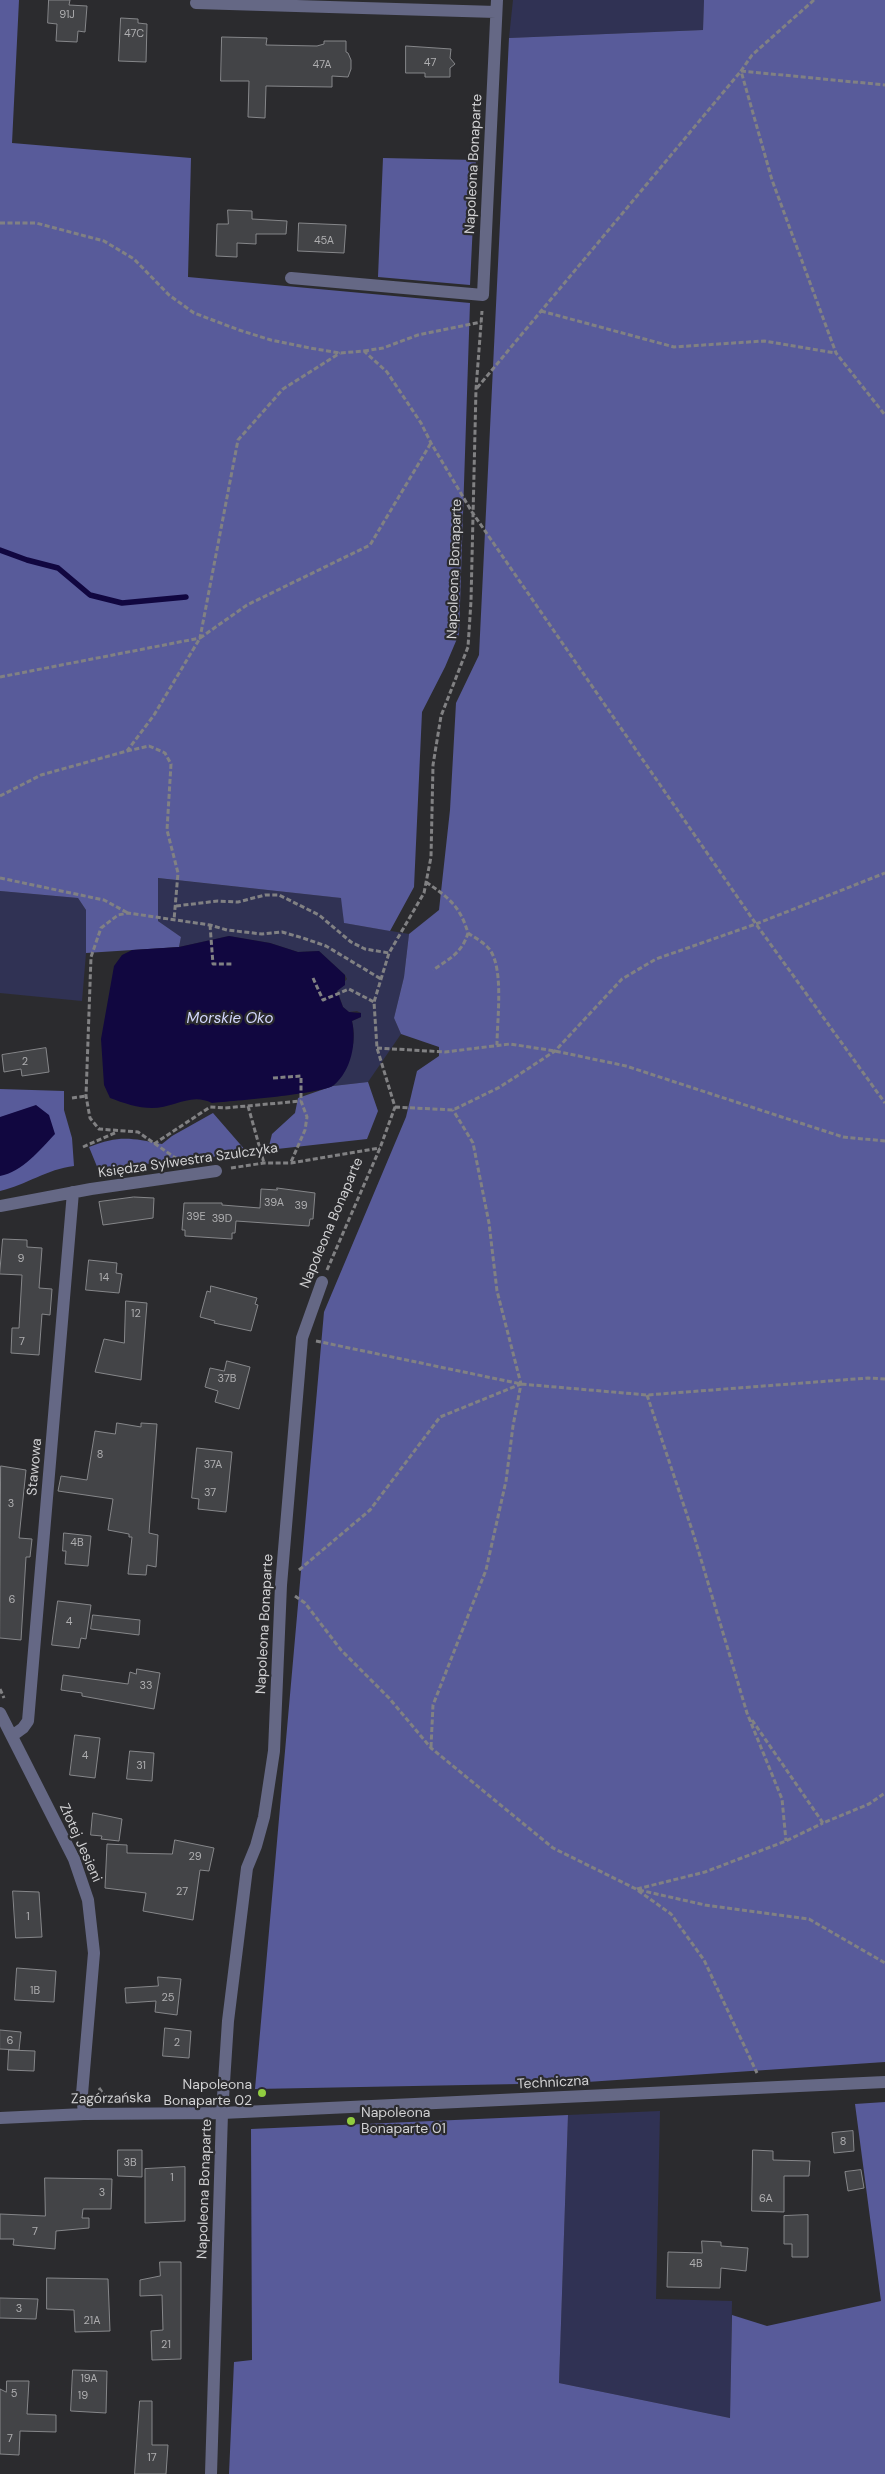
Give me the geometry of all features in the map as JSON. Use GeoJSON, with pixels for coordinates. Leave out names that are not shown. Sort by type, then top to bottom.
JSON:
{"type":"FeatureCollection","features":[{"type":"Feature","properties":{"kind":"street"},"geometry":{"type":"LineString","coordinates":[[196,3],[496,6]]}},
{"type":"Feature","properties":{"kind":"street","name":"Napoleona Bonaparte"},"geometry":{"type":"LineString","coordinates":[[483,295],[496,6]]}},
{"type":"Feature","properties":{"kind":"street"},"geometry":{"type":"LineString","coordinates":[[291,278],[483,295]]}},
{"type":"Feature","properties":{"kind":"street","name":"Księdza Sylwestra Szulczyka"},"geometry":{"type":"LineString","coordinates":[[0,1206],[73,1192],[216,1171]]}},
{"type":"Feature","properties":{"kind":"street","name":"Stawowa"},"geometry":{"type":"LineString","coordinates":[[12,1736],[23,1728],[28,1721],[73,1192]]}},
{"type":"Feature","properties":{"kind":"street","name":"Napoleona Bonaparte"},"geometry":{"type":"LineString","coordinates":[[211,2474],[222,2113],[228,2021],[247,1868],[256,1846],[264,1817],[274,1751],[281,1585],[302,1338],[322,1282]]}},
{"type":"Feature","properties":{"kind":"street","name":"Złotej Jesieni"},"geometry":{"type":"LineString","coordinates":[[0,1713],[74,1859],[88,1900],[94,1953],[82,2094],[84,2114]]}},
{"type":"Feature","properties":{"kind":"street","name":"Techniczna"},"geometry":{"type":"LineString","coordinates":[[222,2113],[885,2082]]}},
{"type":"Feature","properties":{"kind":"street","name":"Zagórzańska"},"geometry":{"type":"LineString","coordinates":[[0,2118],[84,2114],[222,2113]]}},
{"type":"Feature","properties":{"kind":"path"},"geometry":{"type":"LineString","coordinates":[[476,389],[741,71],[752,55],[814,0]]}},
{"type":"Feature","properties":{"kind":"path"},"geometry":{"type":"LineString","coordinates":[[741,71],[885,85]]}},
{"type":"Feature","properties":{"kind":"path"},"geometry":{"type":"LineString","coordinates":[[741,71],[772,180],[836,353],[885,414]]}},
{"type":"Feature","properties":{"kind":"path"},"geometry":{"type":"LineString","coordinates":[[0,223],[36,223],[104,241],[134,259],[169,295],[194,313],[271,340],[340,353],[364,351],[383,348],[418,334],[481,322]]}},
{"type":"Feature","properties":{"kind":"path","name":"Napoleona Bonaparte"},"geometry":{"type":"LineString","coordinates":[[322,1282],[380,1148],[395,1108],[377,1048],[374,1002],[389,953],[424,893],[431,857],[433,765],[441,716],[468,647],[471,601],[476,389],[483,295]]}},
{"type":"Feature","properties":{"kind":"path"},"geometry":{"type":"LineString","coordinates":[[541,311],[674,347],[764,341],[836,353]]}},
{"type":"Feature","properties":{"kind":"path"},"geometry":{"type":"LineString","coordinates":[[364,351],[387,372],[421,422],[430,443],[472,512],[756,924],[885,1103]]}},
{"type":"Feature","properties":{"kind":"path"},"geometry":{"type":"LineString","coordinates":[[127,751],[154,714],[200,638],[238,440],[283,389],[340,353]]}},
{"type":"Feature","properties":{"kind":"path"},"geometry":{"type":"LineString","coordinates":[[0,677],[200,638],[247,605],[370,545],[430,443]]}},
{"type":"Feature","properties":{"kind":"path"},"geometry":{"type":"LineString","coordinates":[[0,796],[40,775],[127,751],[149,746],[165,752],[171,764],[167,830],[178,873],[174,920]]}},
{"type":"Feature","properties":{"kind":"path"},"geometry":{"type":"LineString","coordinates":[[395,1108],[452,1110],[500,1087],[555,1051],[622,979],[656,959],[756,924],[885,873]]}},
{"type":"Feature","properties":{"kind":"path"},"geometry":{"type":"LineString","coordinates":[[0,878],[104,900],[128,913],[210,925],[227,930],[262,934],[282,932],[326,946],[381,979]]}},
{"type":"Feature","properties":{"kind":"path"},"geometry":{"type":"LineString","coordinates":[[426,882],[448,897],[457,907],[468,933],[488,947],[494,958],[497,983],[497,1045]]}},
{"type":"Feature","properties":{"kind":"path"},"geometry":{"type":"LineString","coordinates":[[176,906],[218,901],[238,902],[265,895],[279,896],[319,915],[351,942],[365,949],[389,953]]}},
{"type":"Feature","properties":{"kind":"path"},"geometry":{"type":"LineString","coordinates":[[128,913],[118,915],[100,928],[90,956],[86,1096],[90,1118],[99,1129],[138,1132],[175,1159],[184,1161]]}},
{"type":"Feature","properties":{"kind":"path"},"geometry":{"type":"LineString","coordinates":[[210,925],[213,964],[233,964]]}},
{"type":"Feature","properties":{"kind":"path"},"geometry":{"type":"LineString","coordinates":[[433,970],[459,952],[464,946],[468,933]]}},
{"type":"Feature","properties":{"kind":"path"},"geometry":{"type":"LineString","coordinates":[[314,978],[323,1000],[349,989],[374,1002]]}},
{"type":"Feature","properties":{"kind":"path"},"geometry":{"type":"LineString","coordinates":[[377,1048],[446,1052],[510,1044],[555,1051],[626,1066],[843,1137],[885,1140]]}},
{"type":"Feature","properties":{"kind":"path"},"geometry":{"type":"LineString","coordinates":[[273,1078],[301,1076],[301,1101],[306,1117],[305,1130],[291,1162]]}},
{"type":"Feature","properties":{"kind":"path"},"geometry":{"type":"LineString","coordinates":[[72,1098],[86,1096]]}},
{"type":"Feature","properties":{"kind":"path"},"geometry":{"type":"LineString","coordinates":[[154,1144],[210,1107],[248,1106],[301,1101]]}},
{"type":"Feature","properties":{"kind":"path"},"geometry":{"type":"LineString","coordinates":[[248,1106],[264,1163]]}},
{"type":"Feature","properties":{"kind":"path"},"geometry":{"type":"LineString","coordinates":[[431,1748],[433,1706],[486,1570],[506,1481],[512,1426],[521,1384],[497,1291],[489,1223],[473,1143],[452,1110]]}},
{"type":"Feature","properties":{"kind":"path"},"geometry":{"type":"LineString","coordinates":[[83,1147],[117,1131]]}},
{"type":"Feature","properties":{"kind":"path","name":"Księdza Sylwestra Szulczyka"},"geometry":{"type":"LineString","coordinates":[[216,1171],[264,1163],[291,1162],[380,1148]]}},
{"type":"Feature","properties":{"kind":"path"},"geometry":{"type":"LineString","coordinates":[[302,1338],[521,1384],[647,1395],[868,1378],[885,1379]]}},
{"type":"Feature","properties":{"kind":"path"},"geometry":{"type":"LineString","coordinates":[[521,1384],[440,1418],[370,1510],[281,1585],[305,1603],[341,1650],[389,1698],[431,1748],[553,1848],[636,1889],[671,1914],[704,1960],[764,2088]]}},
{"type":"Feature","properties":{"kind":"path"},"geometry":{"type":"LineString","coordinates":[[647,1395],[694,1536],[747,1713],[782,1799],[786,1841]]}},
{"type":"Feature","properties":{"kind":"path"},"geometry":{"type":"LineString","coordinates":[[747,1713],[822,1824]]}},
{"type":"Feature","properties":{"kind":"path"},"geometry":{"type":"LineString","coordinates":[[636,1889],[705,1872],[786,1841],[869,1804],[885,1793]]}},
{"type":"Feature","properties":{"kind":"path"},"geometry":{"type":"LineString","coordinates":[[636,1889],[705,1905],[809,1919],[885,1963]]}},
{"type":"Feature","properties":{"kind":"shaded area"},"geometry":{"type":"Polygon","coordinates":[[[0,0],[19,0],[12,143],[191,158],[188,277],[470,303],[459,634],[422,712],[414,887],[390,931],[344,923],[341,898],[158,878],[158,921],[181,937],[179,947],[86,953],[86,910],[78,898],[0,891],[0,0]]]}},
{"type":"Feature","properties":{"kind":"shaded area"},"geometry":{"type":"Polygon","coordinates":[[[513,0],[704,0],[703,30],[509,38],[513,0]]]}},
{"type":"Feature","properties":{"kind":"shaded area"},"geometry":{"type":"Polygon","coordinates":[[[704,0],[885,0],[885,2062],[572,2083],[255,2089],[324,1312],[406,1117],[417,1071],[439,1056],[439,1047],[401,1034],[394,1018],[404,977],[409,934],[439,910],[450,810],[456,703],[479,655],[509,38],[703,30],[704,0]]]}},
{"type":"Feature","properties":{"kind":"shaded area"},"geometry":{"type":"Polygon","coordinates":[[[383,158],[476,160],[470,285],[378,277],[383,158]]]}},
{"type":"Feature","properties":{"kind":"shaded area"},"geometry":{"type":"Polygon","coordinates":[[[157,878],[342,898],[344,923],[409,934],[404,977],[394,1018],[401,1034],[368,1082],[333,1086],[343,1071],[353,1047],[354,1030],[352,1021],[361,1017],[361,1013],[357,1011],[349,1012],[343,1007],[337,990],[347,979],[345,975],[319,951],[298,952],[270,943],[229,936],[179,947],[181,937],[158,921],[157,878]]]}},
{"type":"Feature","properties":{"kind":"shaded area"},"geometry":{"type":"Polygon","coordinates":[[[0,891],[78,898],[86,910],[86,953],[82,1001],[0,993],[0,891]]]}},
{"type":"Feature","properties":{"kind":"shaded area"},"geometry":{"type":"Polygon","coordinates":[[[368,1082],[378,1111],[367,1139],[268,1150],[272,1134],[295,1113],[298,1098],[333,1086],[368,1082]]]}},
{"type":"Feature","properties":{"kind":"shaded area"},"geometry":{"type":"Polygon","coordinates":[[[0,1089],[64,1091],[64,1110],[72,1138],[74,1166],[55,1170],[0,1191],[0,1089]]]}},
{"type":"Feature","properties":{"kind":"shaded area"},"geometry":{"type":"Polygon","coordinates":[[[213,1113],[246,1151],[240,1154],[98,1169],[89,1147],[117,1139],[142,1140],[162,1144],[172,1136],[213,1113]]]}},
{"type":"Feature","properties":{"kind":"shaded area"},"geometry":{"type":"Polygon","coordinates":[[[885,2102],[885,2474],[229,2474],[234,2362],[252,2360],[251,2129],[568,2115],[559,2383],[730,2418],[732,2315],[767,2326],[881,2301],[855,2104],[885,2102]]]}},
{"type":"Feature","properties":{"kind":"shaded area"},"geometry":{"type":"Polygon","coordinates":[[[660,2111],[656,2299],[732,2301],[730,2418],[559,2383],[568,2115],[660,2111]]]}},
{"type":"Feature","properties":{"kind":"water","name":"Morskie Oko"},"geometry":{"type":"Polygon","coordinates":[[[229,936],[270,943],[298,952],[319,951],[345,975],[345,985],[337,991],[343,1007],[349,1012],[361,1013],[361,1017],[352,1021],[353,1047],[345,1072],[340,1079],[334,1085],[327,1088],[296,1094],[212,1103],[197,1099],[152,1108],[136,1106],[110,1098],[104,1085],[101,1039],[114,966],[122,955],[132,950],[179,947],[229,936]]]}},
{"type":"Feature","properties":{"kind":"water"},"geometry":{"type":"Polygon","coordinates":[[[36,1105],[49,1115],[55,1134],[23,1165],[8,1174],[0,1176],[0,1117],[36,1105]]]}},
{"type":"Feature","properties":{"kind":"building"},"geometry":{"type":"Polygon","coordinates":[[[49,0],[70,0],[69,5],[87,6],[85,32],[78,31],[77,42],[56,41],[57,24],[48,23],[49,0]]]}},
{"type":"Feature","properties":{"kind":"building"},"geometry":{"type":"Polygon","coordinates":[[[121,18],[138,19],[138,23],[147,24],[146,62],[119,61],[121,18]]]}},
{"type":"Feature","properties":{"kind":"building"},"geometry":{"type":"Polygon","coordinates":[[[222,37],[267,38],[266,45],[317,46],[324,44],[324,41],[346,41],[346,52],[351,60],[351,69],[348,77],[332,76],[332,87],[266,86],[265,118],[248,117],[249,81],[221,81],[222,37]]]}},
{"type":"Feature","properties":{"kind":"building"},"geometry":{"type":"Polygon","coordinates":[[[406,46],[451,49],[450,58],[455,64],[450,68],[450,77],[425,77],[425,73],[406,73],[406,46]]]}},
{"type":"Feature","properties":{"kind":"building"},"geometry":{"type":"Polygon","coordinates":[[[228,210],[252,211],[252,219],[287,221],[286,234],[256,234],[256,244],[237,243],[237,257],[216,256],[217,224],[228,224],[228,210]]]}},
{"type":"Feature","properties":{"kind":"building"},"geometry":{"type":"Polygon","coordinates":[[[299,223],[346,225],[344,253],[298,251],[299,223]]]}},
{"type":"Feature","properties":{"kind":"building"},"geometry":{"type":"Polygon","coordinates":[[[46,1048],[49,1072],[22,1076],[21,1069],[4,1072],[2,1055],[46,1048]]]}},
{"type":"Feature","properties":{"kind":"building"},"geometry":{"type":"Polygon","coordinates":[[[277,1188],[315,1193],[313,1219],[310,1219],[309,1226],[236,1221],[235,1233],[232,1233],[232,1239],[185,1236],[185,1230],[182,1230],[184,1203],[222,1203],[222,1205],[260,1208],[261,1189],[277,1190],[277,1188]]]}},
{"type":"Feature","properties":{"kind":"building"},"geometry":{"type":"Polygon","coordinates":[[[134,1197],[154,1198],[153,1218],[103,1225],[99,1202],[134,1197]]]}},
{"type":"Feature","properties":{"kind":"building"},"geometry":{"type":"Polygon","coordinates":[[[3,1239],[27,1240],[27,1247],[42,1248],[39,1288],[52,1289],[50,1315],[42,1314],[39,1355],[11,1353],[12,1328],[19,1328],[22,1275],[0,1274],[3,1239]]]}},
{"type":"Feature","properties":{"kind":"building"},"geometry":{"type":"Polygon","coordinates":[[[89,1260],[117,1263],[116,1273],[122,1274],[119,1293],[86,1290],[89,1260]]]}},
{"type":"Feature","properties":{"kind":"building"},"geometry":{"type":"Polygon","coordinates":[[[211,1286],[257,1298],[255,1304],[258,1305],[251,1331],[214,1323],[215,1321],[200,1317],[207,1291],[210,1292],[211,1286]]]}},
{"type":"Feature","properties":{"kind":"building"},"geometry":{"type":"Polygon","coordinates":[[[126,1301],[147,1303],[141,1380],[95,1372],[104,1339],[124,1343],[126,1301]]]}},
{"type":"Feature","properties":{"kind":"building"},"geometry":{"type":"Polygon","coordinates":[[[227,1361],[250,1367],[239,1409],[215,1402],[218,1391],[205,1387],[210,1368],[224,1371],[227,1361]]]}},
{"type":"Feature","properties":{"kind":"building"},"geometry":{"type":"Polygon","coordinates":[[[117,1423],[141,1427],[141,1423],[157,1424],[149,1533],[158,1535],[156,1567],[147,1565],[146,1575],[128,1574],[132,1537],[129,1537],[129,1534],[108,1530],[113,1499],[58,1491],[61,1476],[87,1480],[95,1431],[115,1434],[117,1423]]]}},
{"type":"Feature","properties":{"kind":"building"},"geometry":{"type":"Polygon","coordinates":[[[197,1448],[232,1452],[226,1512],[198,1509],[199,1499],[192,1498],[197,1448]]]}},
{"type":"Feature","properties":{"kind":"building"},"geometry":{"type":"Polygon","coordinates":[[[1,1466],[26,1470],[19,1538],[32,1539],[30,1557],[26,1557],[21,1640],[0,1638],[1,1466]]]}},
{"type":"Feature","properties":{"kind":"building"},"geometry":{"type":"Polygon","coordinates":[[[64,1533],[91,1536],[88,1566],[65,1564],[66,1551],[63,1551],[64,1533]]]}},
{"type":"Feature","properties":{"kind":"building"},"geometry":{"type":"Polygon","coordinates":[[[58,1601],[91,1605],[86,1639],[81,1638],[79,1648],[52,1645],[58,1601]]]}},
{"type":"Feature","properties":{"kind":"building"},"geometry":{"type":"Polygon","coordinates":[[[93,1615],[140,1620],[139,1635],[91,1629],[93,1615]]]}},
{"type":"Feature","properties":{"kind":"building"},"geometry":{"type":"Polygon","coordinates":[[[137,1669],[160,1673],[154,1709],[82,1696],[82,1693],[61,1690],[63,1675],[128,1684],[130,1672],[136,1674],[137,1669]]]}},
{"type":"Feature","properties":{"kind":"building"},"geometry":{"type":"Polygon","coordinates":[[[75,1735],[100,1738],[95,1778],[70,1775],[75,1735]]]}},
{"type":"Feature","properties":{"kind":"building"},"geometry":{"type":"Polygon","coordinates":[[[130,1751],[154,1753],[152,1781],[127,1779],[130,1751]]]}},
{"type":"Feature","properties":{"kind":"building"},"geometry":{"type":"Polygon","coordinates":[[[93,1813],[122,1819],[119,1841],[101,1839],[102,1836],[91,1835],[93,1813]]]}},
{"type":"Feature","properties":{"kind":"building"},"geometry":{"type":"Polygon","coordinates":[[[175,1840],[214,1848],[209,1871],[200,1870],[193,1920],[143,1911],[146,1893],[105,1888],[107,1844],[127,1845],[127,1853],[172,1854],[175,1840]]]}},
{"type":"Feature","properties":{"kind":"building"},"geometry":{"type":"Polygon","coordinates":[[[13,1891],[39,1892],[42,1937],[16,1938],[13,1891]]]}},
{"type":"Feature","properties":{"kind":"building"},"geometry":{"type":"Polygon","coordinates":[[[17,1968],[56,1971],[54,2002],[15,2000],[17,1968]]]}},
{"type":"Feature","properties":{"kind":"building"},"geometry":{"type":"Polygon","coordinates":[[[158,1977],[181,1979],[177,2015],[155,2012],[156,2001],[126,2003],[125,1988],[158,1986],[158,1977]]]}},
{"type":"Feature","properties":{"kind":"building"},"geometry":{"type":"Polygon","coordinates":[[[165,2028],[191,2031],[189,2058],[163,2056],[165,2028]]]}},
{"type":"Feature","properties":{"kind":"building"},"geometry":{"type":"Polygon","coordinates":[[[0,2030],[21,2032],[19,2050],[0,2049],[0,2030]]]}},
{"type":"Feature","properties":{"kind":"building"},"geometry":{"type":"Polygon","coordinates":[[[9,2050],[35,2051],[34,2071],[8,2070],[9,2050]]]}},
{"type":"Feature","properties":{"kind":"building"},"geometry":{"type":"Polygon","coordinates":[[[853,2131],[854,2151],[834,2153],[832,2133],[853,2131]]]}},
{"type":"Feature","properties":{"kind":"building"},"geometry":{"type":"Polygon","coordinates":[[[118,2150],[142,2150],[142,2177],[118,2176],[118,2150]]]}},
{"type":"Feature","properties":{"kind":"building"},"geometry":{"type":"Polygon","coordinates":[[[753,2150],[773,2151],[773,2160],[810,2161],[809,2176],[784,2176],[784,2212],[752,2211],[753,2150]]]}},
{"type":"Feature","properties":{"kind":"building"},"geometry":{"type":"Polygon","coordinates":[[[185,2167],[185,2221],[145,2223],[145,2169],[185,2167]]]}},
{"type":"Feature","properties":{"kind":"building"},"geometry":{"type":"Polygon","coordinates":[[[861,2170],[864,2188],[848,2191],[845,2172],[861,2170]]]}},
{"type":"Feature","properties":{"kind":"building"},"geometry":{"type":"Polygon","coordinates":[[[45,2178],[112,2179],[111,2209],[83,2209],[82,2218],[89,2218],[89,2228],[56,2231],[55,2249],[13,2245],[14,2239],[0,2239],[0,2214],[45,2216],[45,2178]]]}},
{"type":"Feature","properties":{"kind":"building"},"geometry":{"type":"Polygon","coordinates":[[[808,2215],[808,2257],[792,2257],[792,2244],[784,2244],[784,2216],[808,2215]]]}},
{"type":"Feature","properties":{"kind":"building"},"geometry":{"type":"Polygon","coordinates":[[[702,2241],[721,2242],[721,2246],[748,2248],[746,2271],[721,2268],[720,2288],[667,2287],[668,2252],[702,2253],[702,2241]]]}},
{"type":"Feature","properties":{"kind":"building"},"geometry":{"type":"Polygon","coordinates":[[[160,2262],[181,2262],[181,2359],[152,2360],[151,2331],[163,2330],[162,2295],[140,2296],[140,2280],[160,2276],[160,2262]]]}},
{"type":"Feature","properties":{"kind":"building"},"geometry":{"type":"Polygon","coordinates":[[[47,2278],[108,2279],[110,2331],[75,2332],[74,2310],[47,2309],[47,2278]]]}},
{"type":"Feature","properties":{"kind":"building"},"geometry":{"type":"Polygon","coordinates":[[[0,2298],[38,2299],[36,2319],[0,2318],[0,2298]]]}},
{"type":"Feature","properties":{"kind":"building"},"geometry":{"type":"Polygon","coordinates":[[[73,2370],[107,2371],[106,2413],[71,2411],[73,2370]]]}},
{"type":"Feature","properties":{"kind":"building"},"geometry":{"type":"Polygon","coordinates":[[[7,2381],[29,2381],[27,2414],[56,2415],[56,2432],[20,2431],[19,2455],[0,2454],[0,2389],[6,2392],[7,2381]]]}},
{"type":"Feature","properties":{"kind":"building"},"geometry":{"type":"Polygon","coordinates":[[[140,2401],[152,2401],[152,2445],[168,2445],[166,2474],[135,2474],[140,2401]]]}},
{"type":"Feature","properties":{"kind":"waterway"},"geometry":{"type":"LineString","coordinates":[[0,550],[27,560],[58,568],[90,595],[122,603],[186,597]]}},
{"type":"Feature","properties":{"kind":"place","name":"Napoleona Bonaparte 02"},"geometry":{"type":"Point","coordinates":[262,2093]}},
{"type":"Feature","properties":{"kind":"place","name":"Napoleona Bonaparte 01"},"geometry":{"type":"Point","coordinates":[351,2121]}}]}
